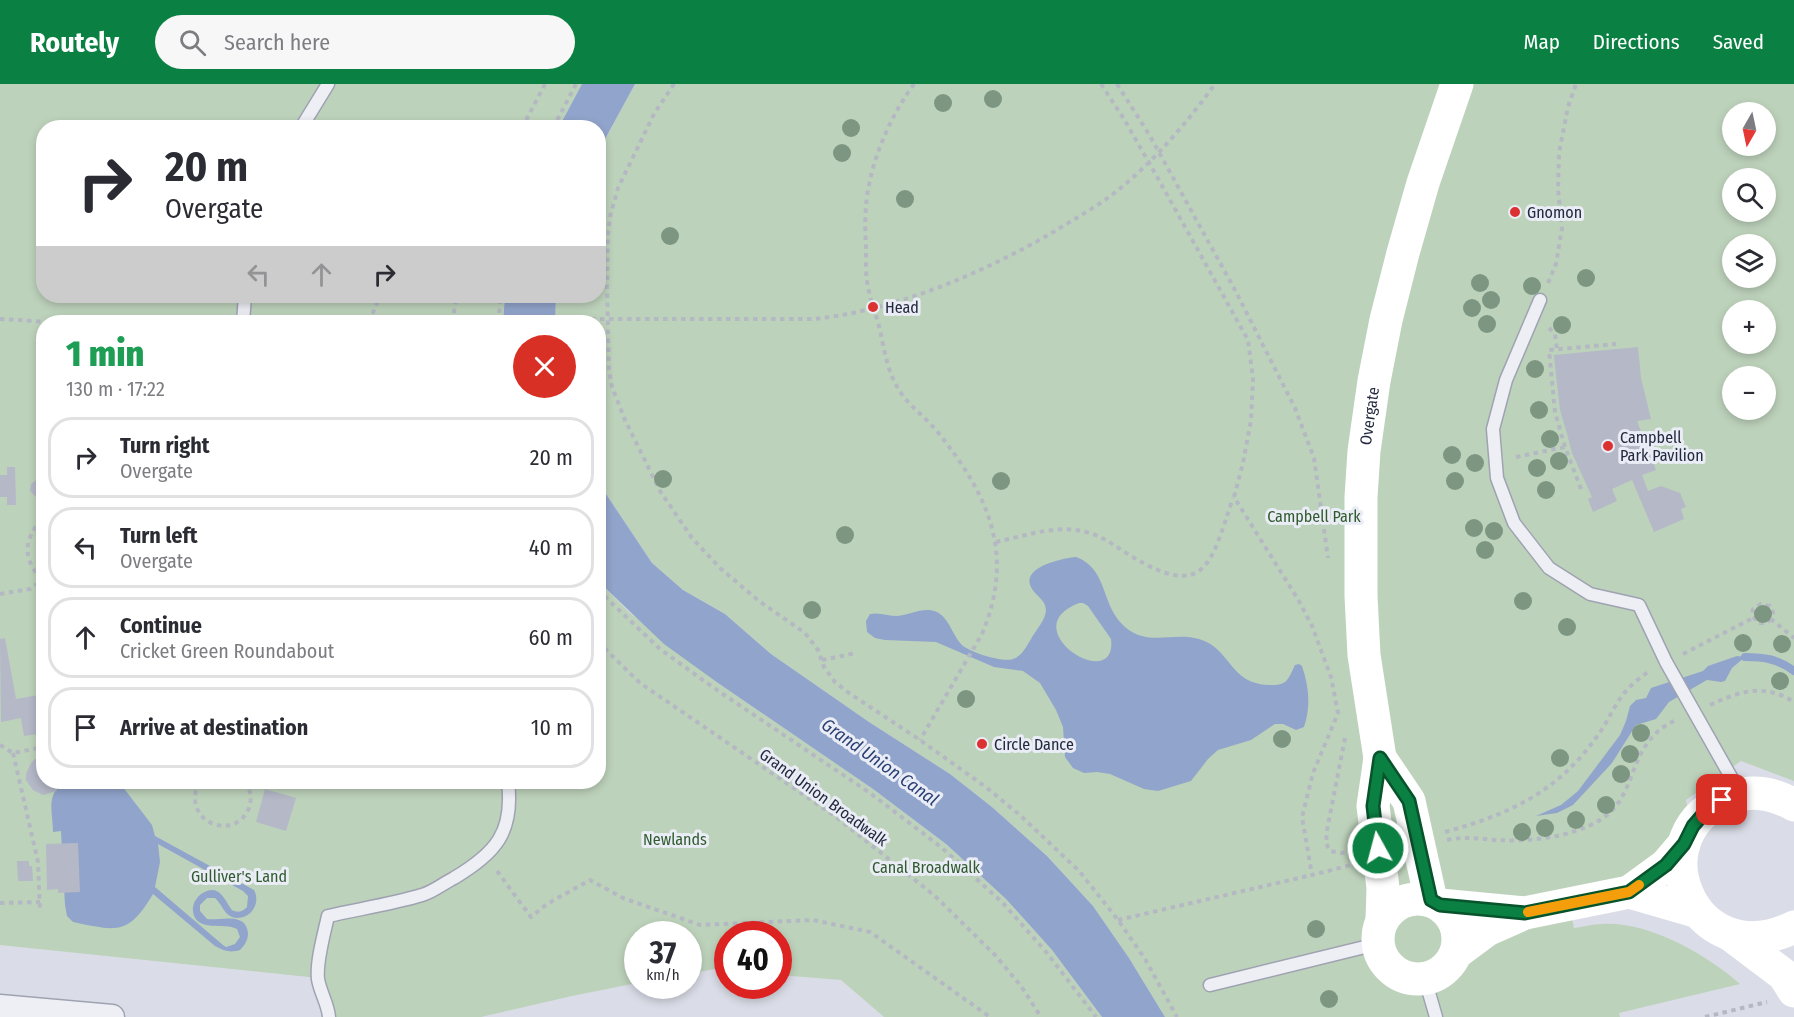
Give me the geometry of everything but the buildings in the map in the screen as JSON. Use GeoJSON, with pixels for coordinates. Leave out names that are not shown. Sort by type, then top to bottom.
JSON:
{"type":"FeatureCollection","features":[{"type":"Feature","properties":{"kind":"street","name":"Overgate"},"geometry":{"type":"LineString","coordinates":[[1380,932],[1383,888],[1373,806],[1380,758],[1364,655],[1361,596],[1360,508],[1364,451],[1378,361],[1403,252],[1423,183],[1457,84]]}},
{"type":"Feature","properties":{"kind":"street","name":"Overgate"},"geometry":{"type":"LineString","coordinates":[[1380,758],[1409,801],[1436,903]]}},
{"type":"Feature","properties":{"kind":"street"},"geometry":{"type":"LineString","coordinates":[[1456,953],[1487,930],[1525,913],[1629,892],[1666,865],[1684,844],[1693,826],[1706,811],[1722,800],[1741,794],[1759,793],[1776,796],[1794,805]]}},
{"type":"Feature","properties":{"kind":"street"},"geometry":{"type":"LineString","coordinates":[[1684,844],[1681,861],[1682,880],[1688,897],[1698,912],[1713,926],[1731,935],[1753,938],[1774,936],[1794,927]]}},
{"type":"Feature","properties":{"kind":"street"},"geometry":{"type":"LineString","coordinates":[[1629,892],[1698,912]]}},
{"type":"Feature","properties":{"kind":"street"},"geometry":{"type":"LineString","coordinates":[[1436,903],[1450,914],[1456,926],[1459,940],[1456,953],[1444,970],[1425,979],[1412,979],[1400,975],[1381,957],[1380,932],[1389,910],[1398,904],[1409,899],[1420,898],[1436,903],[1525,913]]}},
{"type":"Feature","properties":{"kind":"street"},"geometry":{"type":"LineString","coordinates":[[1731,935],[1783,989]]}},
{"type":"Feature","properties":{"kind":"street"},"geometry":{"type":"LineString","coordinates":[[0,1007],[112,1017]]}},
{"type":"Feature","properties":{"kind":"lane"},"geometry":{"type":"LineString","coordinates":[[305,120],[328,84]]}},
{"type":"Feature","properties":{"kind":"lane"},"geometry":{"type":"LineString","coordinates":[[1540,300],[1506,380],[1493,429],[1497,478],[1514,523],[1549,568],[1590,594],[1640,605],[1672,672],[1741,794]]}},
{"type":"Feature","properties":{"kind":"lane"},"geometry":{"type":"LineString","coordinates":[[329,1017],[318,978],[321,945],[328,916],[425,895],[468,870],[496,846],[508,821],[509,789]]}},
{"type":"Feature","properties":{"kind":"lane"},"geometry":{"type":"LineString","coordinates":[[1210,985],[1380,932]]}},
{"type":"Feature","properties":{"kind":"lane"},"geometry":{"type":"LineString","coordinates":[[1425,979],[1436,1017]]}},
{"type":"Feature","properties":{"kind":"path"},"geometry":{"type":"LineString","coordinates":[[526,120],[545,84]]}},
{"type":"Feature","properties":{"kind":"path"},"geometry":{"type":"LineString","coordinates":[[557,120],[576,84]]}},
{"type":"Feature","properties":{"kind":"path"},"geometry":{"type":"LineString","coordinates":[[674,84],[654,114],[630,162],[612,204],[608,234],[609,370],[612,387],[625,420],[660,491],[692,538],[712,560],[739,586],[805,633],[818,650],[835,682],[987,788],[1021,816],[1080,872],[1145,959],[1177,1017]]}},
{"type":"Feature","properties":{"kind":"path"},"geometry":{"type":"LineString","coordinates":[[914,84],[892,120],[869,185],[866,206],[868,289],[893,379],[908,403],[933,427],[958,460],[979,495],[996,542],[998,564],[989,617],[980,639],[920,740]]}},
{"type":"Feature","properties":{"kind":"path"},"geometry":{"type":"LineString","coordinates":[[608,319],[813,319],[873,307],[945,285],[1039,240],[1081,216],[1116,191],[1148,162],[1187,121],[1215,84]]}},
{"type":"Feature","properties":{"kind":"path"},"geometry":{"type":"LineString","coordinates":[[1540,300],[1556,264],[1562,228],[1558,189],[1559,153],[1568,107],[1576,84]]}},
{"type":"Feature","properties":{"kind":"path"},"geometry":{"type":"LineString","coordinates":[[0,319],[36,321]]}},
{"type":"Feature","properties":{"kind":"path"},"geometry":{"type":"LineString","coordinates":[[1543,325],[1555,334],[1557,350]]}},
{"type":"Feature","properties":{"kind":"path"},"geometry":{"type":"LineString","coordinates":[[1581,489],[1555,412],[1550,350],[1616,344]]}},
{"type":"Feature","properties":{"kind":"path"},"geometry":{"type":"LineString","coordinates":[[1496,461],[1565,447]]}},
{"type":"Feature","properties":{"kind":"path"},"geometry":{"type":"LineString","coordinates":[[996,542],[1056,530],[1078,530],[1107,540],[1162,572],[1189,576],[1202,571],[1208,562],[1219,540],[1234,497]]}},
{"type":"Feature","properties":{"kind":"path"},"geometry":{"type":"LineString","coordinates":[[36,525],[29,540],[28,555],[36,571]]}},
{"type":"Feature","properties":{"kind":"path"},"geometry":{"type":"LineString","coordinates":[[0,594],[36,586]]}},
{"type":"Feature","properties":{"kind":"path"},"geometry":{"type":"LineString","coordinates":[[606,598],[660,649],[870,793],[941,848],[1002,902],[1047,954],[1096,1017]]}},
{"type":"Feature","properties":{"kind":"path"},"geometry":{"type":"LineString","coordinates":[[1758,604],[1767,604],[1773,612],[1772,619],[1767,623],[1758,623],[1753,618],[1753,609],[1758,604]]}},
{"type":"Feature","properties":{"kind":"path"},"geometry":{"type":"LineString","coordinates":[[1772,619],[1794,638]]}},
{"type":"Feature","properties":{"kind":"path","name":"Grand Union Broadwalk"},"geometry":{"type":"LineString","coordinates":[[606,650],[640,684],[836,817],[935,896],[995,955],[1021,986],[1041,1017]]}},
{"type":"Feature","properties":{"kind":"path"},"geometry":{"type":"LineString","coordinates":[[822,660],[856,653]]}},
{"type":"Feature","properties":{"kind":"path"},"geometry":{"type":"LineString","coordinates":[[0,745],[13,753],[36,749]]}},
{"type":"Feature","properties":{"kind":"path"},"geometry":{"type":"LineString","coordinates":[[13,753],[38,862],[40,912]]}},
{"type":"Feature","properties":{"kind":"path"},"geometry":{"type":"LineString","coordinates":[[195,789],[194,798],[200,815],[215,825],[224,826],[233,824],[247,813],[251,794],[248,789]]}},
{"type":"Feature","properties":{"kind":"path"},"geometry":{"type":"LineString","coordinates":[[486,856],[531,917],[547,904],[590,880],[623,898],[700,925],[813,920],[870,932],[990,1017]]}},
{"type":"Feature","properties":{"kind":"path"},"geometry":{"type":"LineString","coordinates":[[1118,920],[1312,875]]}},
{"type":"Feature","properties":{"kind":"path"},"geometry":{"type":"LineString","coordinates":[[0,903],[40,902]]}},
{"type":"Feature","properties":{"kind":"path"},"geometry":{"type":"LineString","coordinates":[[1705,1017],[1783,989]]}},
{"type":"Feature","properties":{"kind":"green space"},"geometry":{"type":"Polygon","coordinates":[[[0,84],[582,84],[563,120],[36,120],[36,303],[504,303],[504,315],[36,315],[36,789],[606,789],[606,589],[629,612],[718,683],[873,789],[946,844],[1006,899],[1052,950],[1102,1017],[884,1017],[841,980],[792,976],[792,921],[714,921],[714,969],[702,971],[702,921],[624,921],[624,986],[481,1017],[329,1017],[318,978],[0,945],[0,84]]]}},
{"type":"Feature","properties":{"kind":"green space","name":"Campbell Park"},"geometry":{"type":"Polygon","coordinates":[[[635,84],[1794,84],[1794,781],[1741,761],[1686,800],[1692,827],[1666,865],[1569,904],[1574,928],[1598,924],[1620,924],[1657,934],[1694,951],[1740,984],[1619,1013],[1620,1017],[1165,1017],[1129,958],[1093,906],[1047,856],[992,807],[950,774],[869,722],[771,654],[725,614],[683,590],[652,563],[606,494],[606,315],[555,315],[556,303],[606,303],[606,137],[635,84]]]}},
{"type":"Feature","properties":{"kind":"water"},"geometry":{"type":"Polygon","coordinates":[[[582,84],[635,84],[606,137],[606,120],[563,120],[582,84]]]}},
{"type":"Feature","properties":{"kind":"water"},"geometry":{"type":"Polygon","coordinates":[[[504,303],[556,303],[555,315],[504,315],[504,303]]]}},
{"type":"Feature","properties":{"kind":"water","name":"Grand Union Canal"},"geometry":{"type":"Polygon","coordinates":[[[606,494],[652,563],[683,590],[725,614],[771,654],[869,722],[950,774],[992,807],[1047,856],[1093,906],[1129,958],[1165,1017],[1102,1017],[1052,950],[1006,899],[946,844],[873,789],[664,644],[606,589],[606,494]]]}},
{"type":"Feature","properties":{"kind":"water"},"geometry":{"type":"Polygon","coordinates":[[[1076,557],[1093,569],[1099,577],[1115,615],[1130,631],[1149,637],[1199,639],[1218,650],[1246,679],[1256,683],[1269,685],[1284,683],[1295,665],[1302,666],[1308,696],[1308,712],[1304,727],[1296,730],[1283,724],[1275,724],[1251,740],[1218,750],[1191,781],[1158,791],[1144,789],[1110,774],[1084,773],[1073,768],[1065,757],[1063,727],[1056,710],[1040,683],[1023,671],[994,667],[936,642],[885,640],[875,638],[867,632],[866,621],[870,614],[897,616],[932,610],[945,619],[966,648],[994,658],[1013,659],[1024,651],[1046,611],[1045,604],[1032,589],[1029,581],[1031,575],[1044,565],[1076,557]],[[1083,603],[1061,614],[1056,628],[1061,641],[1072,652],[1086,660],[1099,661],[1109,655],[1111,639],[1088,606],[1083,603]]]}},
{"type":"Feature","properties":{"kind":"water"},"geometry":{"type":"Polygon","coordinates":[[[1737,656],[1745,657],[1732,668],[1725,681],[1707,680],[1669,702],[1656,719],[1636,725],[1612,763],[1573,805],[1557,813],[1536,816],[1561,805],[1578,791],[1620,735],[1630,706],[1636,700],[1646,698],[1651,688],[1703,671],[1708,666],[1737,656]]]}},
{"type":"Feature","properties":{"kind":"water"},"geometry":{"type":"Polygon","coordinates":[[[58,789],[124,789],[152,825],[155,836],[254,890],[255,906],[248,915],[243,917],[229,915],[215,898],[207,898],[200,905],[200,911],[207,919],[237,919],[246,926],[247,940],[242,948],[230,951],[215,946],[153,894],[136,917],[120,927],[101,927],[73,922],[67,916],[65,905],[61,831],[53,832],[52,803],[58,789]],[[158,844],[160,862],[155,887],[226,947],[235,944],[240,937],[237,929],[205,925],[199,922],[193,911],[194,904],[201,894],[212,890],[220,893],[232,910],[240,912],[247,907],[248,896],[243,891],[158,844]]]}},
{"type":"Feature","properties":{"kind":"waterway"},"geometry":{"type":"LineString","coordinates":[[1745,657],[1771,660],[1794,671]]}},
{"type":"Feature","properties":{"kind":"slow traffic"},"geometry":{"type":"LineString","coordinates":[[1528,912],[1629,892],[1639,885]]}},
{"type":"Feature","properties":{"kind":"place","name":"Gnomon"},"geometry":{"type":"Point","coordinates":[1515,212]}},
{"type":"Feature","properties":{"kind":"place","name":"Head"},"geometry":{"type":"Point","coordinates":[873,307]}},
{"type":"Feature","properties":{"kind":"place","name":"Campbell Park Pavilion"},"geometry":{"type":"Point","coordinates":[1608,446]}},
{"type":"Feature","properties":{"kind":"place","name":"Circle Dance"},"geometry":{"type":"Point","coordinates":[982,744]}},
{"type":"Feature","properties":{"kind":"route"},"geometry":{"type":"LineString","coordinates":[[1378,848],[1373,806],[1380,758],[1409,801],[1431,900],[1440,905],[1525,913],[1629,892],[1666,865],[1684,844],[1693,826],[1706,811],[1722,800]]}},
{"type":"Feature","properties":{"kind":"park label","name":"Newlands"},"geometry":{"type":"Point","coordinates":[675,839]}},
{"type":"Feature","properties":{"kind":"park label","name":"Canal Broadwalk"},"geometry":{"type":"Point","coordinates":[926,867]}},
{"type":"Feature","properties":{"kind":"park label","name":"Gulliver's Land"},"geometry":{"type":"Point","coordinates":[239,876]}}]}
